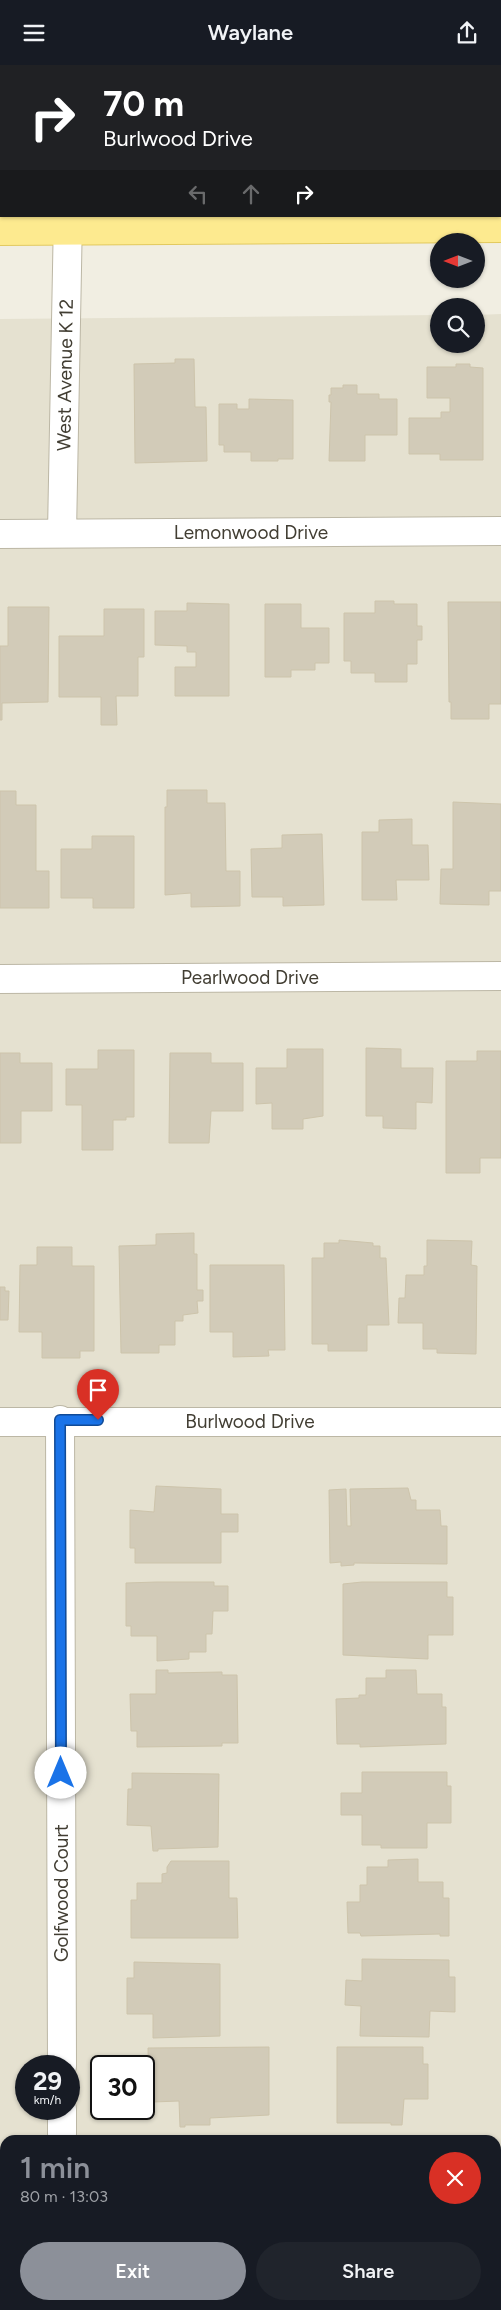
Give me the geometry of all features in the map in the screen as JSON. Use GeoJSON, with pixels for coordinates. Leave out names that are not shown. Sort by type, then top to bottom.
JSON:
{"type":"FeatureCollection","features":[{"type":"Feature","properties":{"kind":"main road"},"geometry":{"type":"LineString","coordinates":[[0,231],[68,223],[501,228]]}},
{"type":"Feature","properties":{"kind":"street","name":"West Avenue K 12"},"geometry":{"type":"LineString","coordinates":[[62,533],[68,223]]}},
{"type":"Feature","properties":{"kind":"street","name":"Lemonwood Drive"},"geometry":{"type":"LineString","coordinates":[[0,534],[501,531]]}},
{"type":"Feature","properties":{"kind":"street","name":"Pearlwood Drive"},"geometry":{"type":"LineString","coordinates":[[0,979],[501,976]]}},
{"type":"Feature","properties":{"kind":"street","name":"Burlwood Drive"},"geometry":{"type":"LineString","coordinates":[[0,1422],[60,1420],[501,1422]]}},
{"type":"Feature","properties":{"kind":"street","name":"Golfwood Court"},"geometry":{"type":"LineString","coordinates":[[60,1420],[62,2055]]}},
{"type":"Feature","properties":{"kind":"shaded area"},"geometry":{"type":"Polygon","coordinates":[[[501,314],[501,2135],[0,2135],[0,319],[430,315],[430,353],[485,353],[485,315],[501,314]]]}},
{"type":"Feature","properties":{"kind":"building"},"geometry":{"type":"Polygon","coordinates":[[[175,359],[194,359],[195,407],[206,407],[207,461],[135,463],[134,364],[175,363],[175,359]]]}},
{"type":"Feature","properties":{"kind":"building"},"geometry":{"type":"Polygon","coordinates":[[[456,364],[470,364],[470,367],[483,368],[483,460],[440,460],[440,454],[409,454],[409,418],[441,418],[441,412],[450,412],[450,398],[427,398],[427,367],[456,367],[456,364]]]}},
{"type":"Feature","properties":{"kind":"building"},"geometry":{"type":"Polygon","coordinates":[[[343,385],[357,385],[357,394],[379,394],[379,399],[397,399],[397,435],[365,435],[365,461],[329,461],[331,402],[329,402],[329,395],[331,395],[331,388],[343,388],[343,385]]]}},
{"type":"Feature","properties":{"kind":"building"},"geometry":{"type":"Polygon","coordinates":[[[249,399],[293,400],[293,459],[251,461],[251,452],[224,452],[224,445],[219,445],[219,404],[237,404],[237,409],[249,409],[249,399]]]}},
{"type":"Feature","properties":{"kind":"building"},"geometry":{"type":"Polygon","coordinates":[[[375,601],[394,601],[394,604],[417,604],[417,626],[422,626],[422,640],[417,640],[417,664],[407,664],[407,682],[375,682],[375,673],[351,673],[351,661],[344,661],[344,613],[375,613],[375,601]]]}},
{"type":"Feature","properties":{"kind":"building"},"geometry":{"type":"Polygon","coordinates":[[[448,602],[501,602],[501,704],[489,704],[489,719],[451,719],[451,702],[449,702],[448,602]]]}},
{"type":"Feature","properties":{"kind":"building"},"geometry":{"type":"Polygon","coordinates":[[[187,603],[229,604],[229,696],[175,696],[175,667],[196,667],[196,652],[187,652],[187,646],[155,645],[155,611],[187,611],[187,603]]]}},
{"type":"Feature","properties":{"kind":"building"},"geometry":{"type":"Polygon","coordinates":[[[265,604],[301,604],[301,628],[329,628],[329,663],[315,663],[315,670],[291,670],[291,677],[265,677],[265,604]]]}},
{"type":"Feature","properties":{"kind":"building"},"geometry":{"type":"Polygon","coordinates":[[[8,607],[49,607],[48,702],[2,703],[2,720],[0,720],[0,646],[8,646],[8,607]]]}},
{"type":"Feature","properties":{"kind":"building"},"geometry":{"type":"Polygon","coordinates":[[[104,609],[144,609],[144,657],[138,657],[138,696],[116,696],[117,725],[101,725],[101,697],[59,697],[59,636],[104,636],[104,609]]]}},
{"type":"Feature","properties":{"kind":"building"},"geometry":{"type":"Polygon","coordinates":[[[167,790],[207,790],[207,803],[225,803],[226,871],[240,871],[240,906],[191,907],[191,893],[165,895],[165,807],[167,807],[167,790]]]}},
{"type":"Feature","properties":{"kind":"building"},"geometry":{"type":"Polygon","coordinates":[[[0,791],[16,791],[16,805],[36,805],[36,871],[49,871],[49,908],[0,908],[0,791]]]}},
{"type":"Feature","properties":{"kind":"building"},"geometry":{"type":"Polygon","coordinates":[[[453,802],[501,804],[501,891],[489,891],[489,905],[440,904],[441,869],[453,869],[453,802]]]}},
{"type":"Feature","properties":{"kind":"building"},"geometry":{"type":"Polygon","coordinates":[[[412,819],[412,845],[428,845],[429,880],[396,880],[397,900],[362,900],[362,832],[379,832],[379,820],[412,819]]]}},
{"type":"Feature","properties":{"kind":"building"},"geometry":{"type":"Polygon","coordinates":[[[322,834],[324,905],[283,906],[283,897],[252,897],[251,849],[282,848],[282,835],[322,834]]]}},
{"type":"Feature","properties":{"kind":"building"},"geometry":{"type":"Polygon","coordinates":[[[92,836],[134,836],[134,908],[93,908],[93,898],[61,898],[61,849],[92,849],[92,836]]]}},
{"type":"Feature","properties":{"kind":"building"},"geometry":{"type":"Polygon","coordinates":[[[366,1048],[401,1049],[401,1068],[433,1068],[432,1103],[416,1102],[416,1129],[383,1128],[383,1116],[366,1116],[366,1048]]]}},
{"type":"Feature","properties":{"kind":"building"},"geometry":{"type":"Polygon","coordinates":[[[287,1049],[323,1049],[323,1116],[303,1119],[303,1129],[272,1129],[272,1103],[256,1104],[256,1068],[287,1068],[287,1049]]]}},
{"type":"Feature","properties":{"kind":"building"},"geometry":{"type":"Polygon","coordinates":[[[98,1050],[134,1050],[134,1117],[126,1117],[126,1120],[113,1120],[113,1150],[82,1150],[82,1105],[66,1105],[66,1069],[98,1069],[98,1050]]]}},
{"type":"Feature","properties":{"kind":"building"},"geometry":{"type":"Polygon","coordinates":[[[477,1051],[501,1051],[501,1158],[480,1158],[480,1173],[446,1173],[446,1061],[477,1061],[477,1051]]]}},
{"type":"Feature","properties":{"kind":"building"},"geometry":{"type":"Polygon","coordinates":[[[0,1053],[20,1053],[20,1063],[52,1063],[52,1111],[21,1111],[21,1143],[0,1143],[0,1053]]]}},
{"type":"Feature","properties":{"kind":"building"},"geometry":{"type":"Polygon","coordinates":[[[170,1053],[211,1053],[211,1063],[243,1063],[243,1111],[211,1111],[209,1143],[169,1143],[170,1053]]]}},
{"type":"Feature","properties":{"kind":"building"},"geometry":{"type":"Polygon","coordinates":[[[194,1233],[194,1254],[197,1254],[197,1290],[203,1290],[203,1301],[197,1301],[198,1313],[183,1315],[183,1321],[175,1321],[175,1345],[159,1345],[159,1353],[121,1353],[119,1246],[156,1245],[156,1234],[194,1233]]]}},
{"type":"Feature","properties":{"kind":"building"},"geometry":{"type":"Polygon","coordinates":[[[339,1240],[373,1243],[373,1246],[380,1246],[380,1258],[386,1258],[389,1325],[367,1325],[367,1351],[328,1351],[328,1344],[312,1344],[312,1258],[324,1258],[324,1243],[339,1243],[339,1240]]]}},
{"type":"Feature","properties":{"kind":"building"},"geometry":{"type":"Polygon","coordinates":[[[427,1240],[472,1241],[471,1265],[477,1266],[476,1354],[437,1353],[437,1349],[423,1349],[423,1323],[398,1323],[399,1298],[405,1298],[406,1275],[424,1275],[424,1266],[427,1266],[427,1240]]]}},
{"type":"Feature","properties":{"kind":"building"},"geometry":{"type":"Polygon","coordinates":[[[37,1247],[72,1247],[72,1266],[94,1266],[94,1351],[80,1351],[80,1358],[42,1358],[42,1332],[19,1332],[20,1265],[37,1265],[37,1247]]]}},
{"type":"Feature","properties":{"kind":"building"},"geometry":{"type":"Polygon","coordinates":[[[210,1265],[284,1265],[285,1350],[268,1350],[269,1356],[233,1357],[233,1332],[210,1332],[210,1265]]]}},
{"type":"Feature","properties":{"kind":"building"},"geometry":{"type":"Polygon","coordinates":[[[0,1287],[5,1287],[5,1291],[9,1291],[8,1320],[0,1320],[0,1287]]]}},
{"type":"Feature","properties":{"kind":"building"},"geometry":{"type":"Polygon","coordinates":[[[156,1486],[221,1489],[221,1514],[238,1514],[238,1532],[221,1532],[221,1563],[135,1563],[135,1548],[130,1548],[130,1510],[154,1512],[156,1486]]]}},
{"type":"Feature","properties":{"kind":"building"},"geometry":{"type":"Polygon","coordinates":[[[408,1488],[411,1500],[416,1500],[416,1510],[440,1510],[441,1526],[447,1526],[447,1564],[354,1563],[354,1565],[341,1566],[341,1562],[330,1563],[329,1490],[346,1489],[347,1526],[351,1526],[350,1489],[408,1488]]]}},
{"type":"Feature","properties":{"kind":"building"},"geometry":{"type":"Polygon","coordinates":[[[214,1582],[214,1586],[228,1586],[228,1611],[213,1611],[212,1634],[206,1634],[206,1652],[189,1652],[189,1659],[157,1661],[157,1636],[131,1636],[131,1626],[126,1626],[126,1583],[214,1582]]]}},
{"type":"Feature","properties":{"kind":"building"},"geometry":{"type":"Polygon","coordinates":[[[362,1582],[447,1582],[447,1597],[453,1597],[453,1635],[428,1635],[428,1659],[343,1655],[343,1584],[362,1582]]]}},
{"type":"Feature","properties":{"kind":"building"},"geometry":{"type":"Polygon","coordinates":[[[156,1670],[168,1670],[168,1673],[222,1672],[222,1675],[237,1675],[238,1743],[222,1743],[222,1746],[137,1747],[137,1731],[131,1731],[130,1694],[156,1694],[156,1670]]]}},
{"type":"Feature","properties":{"kind":"building"},"geometry":{"type":"Polygon","coordinates":[[[386,1670],[416,1670],[417,1694],[442,1694],[442,1707],[446,1707],[446,1744],[360,1747],[360,1744],[337,1744],[336,1699],[359,1698],[359,1695],[366,1695],[366,1678],[386,1678],[386,1670]]]}},
{"type":"Feature","properties":{"kind":"building"},"geometry":{"type":"Polygon","coordinates":[[[362,1772],[447,1772],[447,1786],[451,1786],[451,1823],[427,1823],[427,1848],[381,1848],[381,1845],[362,1845],[362,1815],[341,1815],[341,1793],[362,1793],[362,1772]]]}},
{"type":"Feature","properties":{"kind":"building"},"geometry":{"type":"Polygon","coordinates":[[[132,1773],[219,1774],[218,1847],[158,1849],[158,1851],[153,1851],[151,1826],[127,1825],[128,1789],[132,1789],[132,1773]]]}},
{"type":"Feature","properties":{"kind":"building"},"geometry":{"type":"Polygon","coordinates":[[[418,1859],[418,1882],[443,1882],[443,1898],[449,1898],[449,1936],[440,1936],[440,1934],[361,1936],[360,1933],[348,1933],[347,1902],[360,1902],[360,1885],[367,1885],[367,1867],[388,1867],[388,1860],[418,1859]]]}},
{"type":"Feature","properties":{"kind":"building"},"geometry":{"type":"Polygon","coordinates":[[[171,1861],[229,1861],[229,1898],[237,1898],[238,1938],[131,1938],[131,1900],[137,1900],[137,1883],[162,1883],[162,1874],[167,1873],[167,1867],[171,1861]]]}},
{"type":"Feature","properties":{"kind":"building"},"geometry":{"type":"Polygon","coordinates":[[[362,1959],[449,1960],[449,1977],[455,1977],[455,2012],[430,2011],[429,2037],[360,2036],[361,2006],[345,2005],[346,1980],[362,1981],[362,1959]]]}},
{"type":"Feature","properties":{"kind":"building"},"geometry":{"type":"Polygon","coordinates":[[[134,1962],[220,1964],[220,2036],[153,2038],[153,2014],[127,2014],[127,1978],[134,1978],[134,1962]]]}},
{"type":"Feature","properties":{"kind":"building"},"geometry":{"type":"Polygon","coordinates":[[[269,2047],[269,2115],[210,2118],[210,2125],[185,2125],[185,2127],[180,2127],[179,2101],[155,2102],[155,2055],[148,2055],[148,2048],[269,2047]]]}},
{"type":"Feature","properties":{"kind":"building"},"geometry":{"type":"Polygon","coordinates":[[[337,2047],[423,2047],[423,2064],[428,2064],[428,2099],[404,2099],[402,2125],[391,2125],[391,2123],[337,2123],[337,2047]]]}},
{"type":"Feature","properties":{"kind":"route"},"geometry":{"type":"LineString","coordinates":[[61,1773],[60,1420],[98,1420]]}}]}
